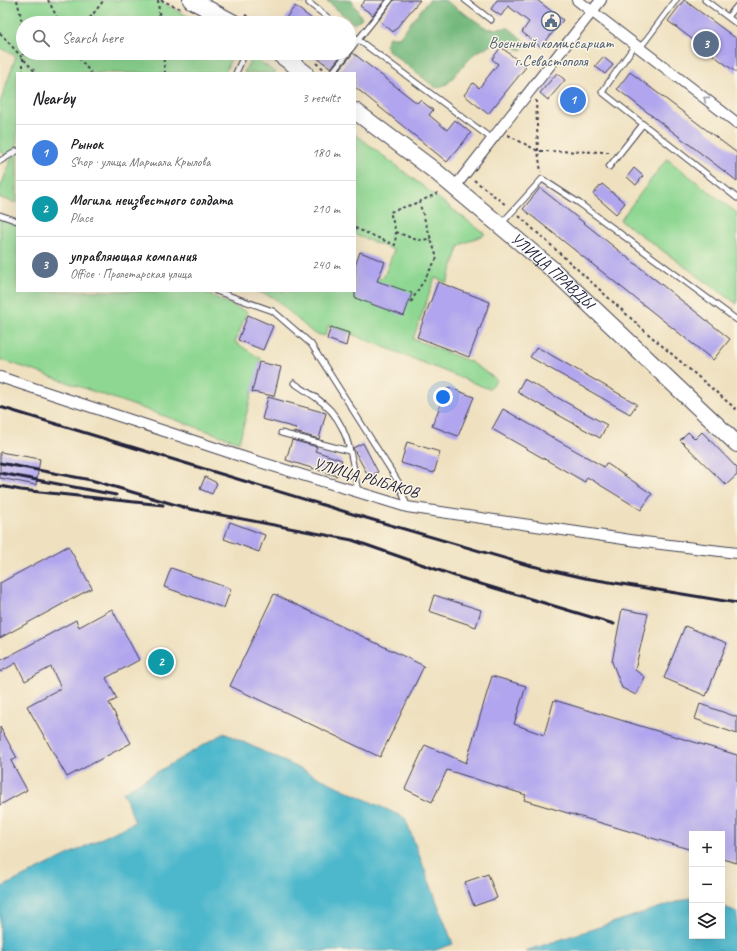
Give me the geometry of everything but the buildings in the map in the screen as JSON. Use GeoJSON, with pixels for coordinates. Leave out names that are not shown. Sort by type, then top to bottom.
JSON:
{"type":"FeatureCollection","features":[{"type":"Feature","properties":{"kind":"main road"},"geometry":{"type":"LineString","coordinates":[[191,0],[221,16]]}},
{"type":"Feature","properties":{"kind":"main road"},"geometry":{"type":"LineString","coordinates":[[287,60],[304,72]]}},
{"type":"Feature","properties":{"kind":"main road","name":"УЛИЦА ПРАВДЫ"},"geometry":{"type":"LineString","coordinates":[[356,112],[454,188],[552,269],[737,444]]}},
{"type":"Feature","properties":{"kind":"street"},"geometry":{"type":"LineString","coordinates":[[577,0],[737,122]]}},
{"type":"Feature","properties":{"kind":"street"},"geometry":{"type":"LineString","coordinates":[[454,188],[601,0]]}},
{"type":"Feature","properties":{"kind":"street","name":"УЛИЦА РЫБАКОВ"},"geometry":{"type":"LineString","coordinates":[[0,377],[240,456],[407,507],[636,541],[737,553]]}},
{"type":"Feature","properties":{"kind":"lane"},"geometry":{"type":"LineString","coordinates":[[356,42],[390,0]]}},
{"type":"Feature","properties":{"kind":"lane"},"geometry":{"type":"LineString","coordinates":[[465,0],[491,20]]}},
{"type":"Feature","properties":{"kind":"lane"},"geometry":{"type":"LineString","coordinates":[[676,0],[602,92],[737,198]]}},
{"type":"Feature","properties":{"kind":"lane"},"geometry":{"type":"LineString","coordinates":[[705,0],[737,24]]}},
{"type":"Feature","properties":{"kind":"lane"},"geometry":{"type":"LineString","coordinates":[[308,3],[326,16]]}},
{"type":"Feature","properties":{"kind":"lane"},"geometry":{"type":"LineString","coordinates":[[728,17],[737,6]]}},
{"type":"Feature","properties":{"kind":"lane"},"geometry":{"type":"LineString","coordinates":[[358,40],[492,139]]}},
{"type":"Feature","properties":{"kind":"lane"},"geometry":{"type":"LineString","coordinates":[[236,72],[242,60]]}},
{"type":"Feature","properties":{"kind":"lane"},"geometry":{"type":"LineString","coordinates":[[333,72],[342,60]]}},
{"type":"Feature","properties":{"kind":"lane"},"geometry":{"type":"LineString","coordinates":[[609,167],[643,124]]}},
{"type":"Feature","properties":{"kind":"lane"},"geometry":{"type":"LineString","coordinates":[[0,161],[16,152]]}},
{"type":"Feature","properties":{"kind":"lane"},"geometry":{"type":"LineString","coordinates":[[500,225],[542,179],[579,203],[737,320]]}},
{"type":"Feature","properties":{"kind":"lane"},"geometry":{"type":"LineString","coordinates":[[0,215],[16,221]]}},
{"type":"Feature","properties":{"kind":"lane"},"geometry":{"type":"LineString","coordinates":[[219,292],[273,311],[311,344],[399,483],[407,507]]}},
{"type":"Feature","properties":{"kind":"lane"},"geometry":{"type":"LineString","coordinates":[[294,383],[325,405],[340,422],[349,451],[358,492]]}},
{"type":"Feature","properties":{"kind":"lane"},"geometry":{"type":"LineString","coordinates":[[281,433],[349,451]]}},
{"type":"Feature","properties":{"kind":"path"},"geometry":{"type":"LineString","coordinates":[[17,0],[21,16]]}},
{"type":"Feature","properties":{"kind":"path"},"geometry":{"type":"LineString","coordinates":[[48,0],[56,16]]}},
{"type":"Feature","properties":{"kind":"path"},"geometry":{"type":"LineString","coordinates":[[91,16],[104,0]]}},
{"type":"Feature","properties":{"kind":"path"},"geometry":{"type":"LineString","coordinates":[[158,0],[159,16]]}},
{"type":"Feature","properties":{"kind":"path"},"geometry":{"type":"LineString","coordinates":[[0,33],[16,51]]}},
{"type":"Feature","properties":{"kind":"path"},"geometry":{"type":"LineString","coordinates":[[23,72],[24,60]]}},
{"type":"Feature","properties":{"kind":"path"},"geometry":{"type":"LineString","coordinates":[[24,60],[35,72]]}},
{"type":"Feature","properties":{"kind":"path"},"geometry":{"type":"LineString","coordinates":[[81,60],[90,72]]}},
{"type":"Feature","properties":{"kind":"path"},"geometry":{"type":"LineString","coordinates":[[164,60],[165,72]]}},
{"type":"Feature","properties":{"kind":"path"},"geometry":{"type":"LineString","coordinates":[[536,83],[538,151],[542,179]]}},
{"type":"Feature","properties":{"kind":"path"},"geometry":{"type":"LineString","coordinates":[[499,130],[538,151],[621,152]]}},
{"type":"Feature","properties":{"kind":"path"},"geometry":{"type":"LineString","coordinates":[[356,228],[395,245],[396,232],[390,212],[419,202],[438,193]]}},
{"type":"Feature","properties":{"kind":"path"},"geometry":{"type":"LineString","coordinates":[[411,302],[437,258],[419,202]]}},
{"type":"Feature","properties":{"kind":"path"},"geometry":{"type":"LineString","coordinates":[[396,232],[417,240],[431,240]]}},
{"type":"Feature","properties":{"kind":"green space"},"geometry":{"type":"Polygon","coordinates":[[[0,0],[158,0],[187,16],[16,16],[16,56],[0,48],[0,0]]]}},
{"type":"Feature","properties":{"kind":"green space"},"geometry":{"type":"Polygon","coordinates":[[[326,0],[351,0],[362,18],[356,22],[356,16],[345,16],[326,0]]]}},
{"type":"Feature","properties":{"kind":"green space"},"geometry":{"type":"Polygon","coordinates":[[[429,0],[444,0],[488,29],[509,28],[528,44],[521,50],[499,41],[475,53],[447,84],[436,88],[389,51],[385,45],[389,37],[399,37],[429,0]]]}},
{"type":"Feature","properties":{"kind":"green space"},"geometry":{"type":"Polygon","coordinates":[[[16,56],[16,60],[230,60],[225,72],[16,72],[16,203],[0,198],[0,189],[12,157],[0,152],[0,103],[16,56]]]}},
{"type":"Feature","properties":{"kind":"green space"},"geometry":{"type":"Polygon","coordinates":[[[253,60],[258,60],[275,72],[244,72],[248,64],[253,60]]]}},
{"type":"Feature","properties":{"kind":"green space"},"geometry":{"type":"Polygon","coordinates":[[[356,135],[485,234],[460,245],[447,283],[435,278],[413,339],[471,362],[497,380],[489,389],[329,325],[325,336],[313,333],[273,297],[259,292],[356,292],[356,266],[378,279],[384,277],[394,250],[356,235],[356,135]]]}},
{"type":"Feature","properties":{"kind":"green space"},"geometry":{"type":"Polygon","coordinates":[[[667,159],[737,213],[737,304],[620,220],[667,159]]]}},
{"type":"Feature","properties":{"kind":"green space"},"geometry":{"type":"Polygon","coordinates":[[[0,217],[16,223],[16,292],[204,292],[247,312],[235,342],[261,359],[239,442],[0,359],[0,217]]]}},
{"type":"Feature","properties":{"kind":"water"},"geometry":{"type":"Polygon","coordinates":[[[224,733],[405,818],[453,944],[433,951],[0,951],[0,888],[135,822],[123,792],[224,733]]]}},
{"type":"Feature","properties":{"kind":"water"},"geometry":{"type":"Polygon","coordinates":[[[689,898],[689,939],[725,939],[725,907],[737,912],[737,951],[525,951],[689,898]]]}},
{"type":"Feature","properties":{"kind":"railway"},"geometry":{"type":"LineString","coordinates":[[0,407],[356,515],[528,565],[585,578],[737,603]]}},
{"type":"Feature","properties":{"kind":"railway"},"geometry":{"type":"LineString","coordinates":[[0,463],[91,480],[190,509],[352,540],[461,578],[614,624]]}},
{"type":"Feature","properties":{"kind":"railway"},"geometry":{"type":"LineString","coordinates":[[0,473],[116,495]]}},
{"type":"Feature","properties":{"kind":"railway"},"geometry":{"type":"LineString","coordinates":[[0,486],[21,490],[163,505]]}},
{"type":"Feature","properties":{"kind":"place","name":"Военный комиссариат г.Севастополя"},"geometry":{"type":"Point","coordinates":[551,21]}},
{"type":"Feature","properties":{"kind":"place","name":"управляющая компания"},"geometry":{"type":"Point","coordinates":[706,44]}},
{"type":"Feature","properties":{"kind":"place","name":"Рынок"},"geometry":{"type":"Point","coordinates":[573,100]}},
{"type":"Feature","properties":{"kind":"place","name":"Могила неизвестного солдата"},"geometry":{"type":"Point","coordinates":[161,662]}}]}
